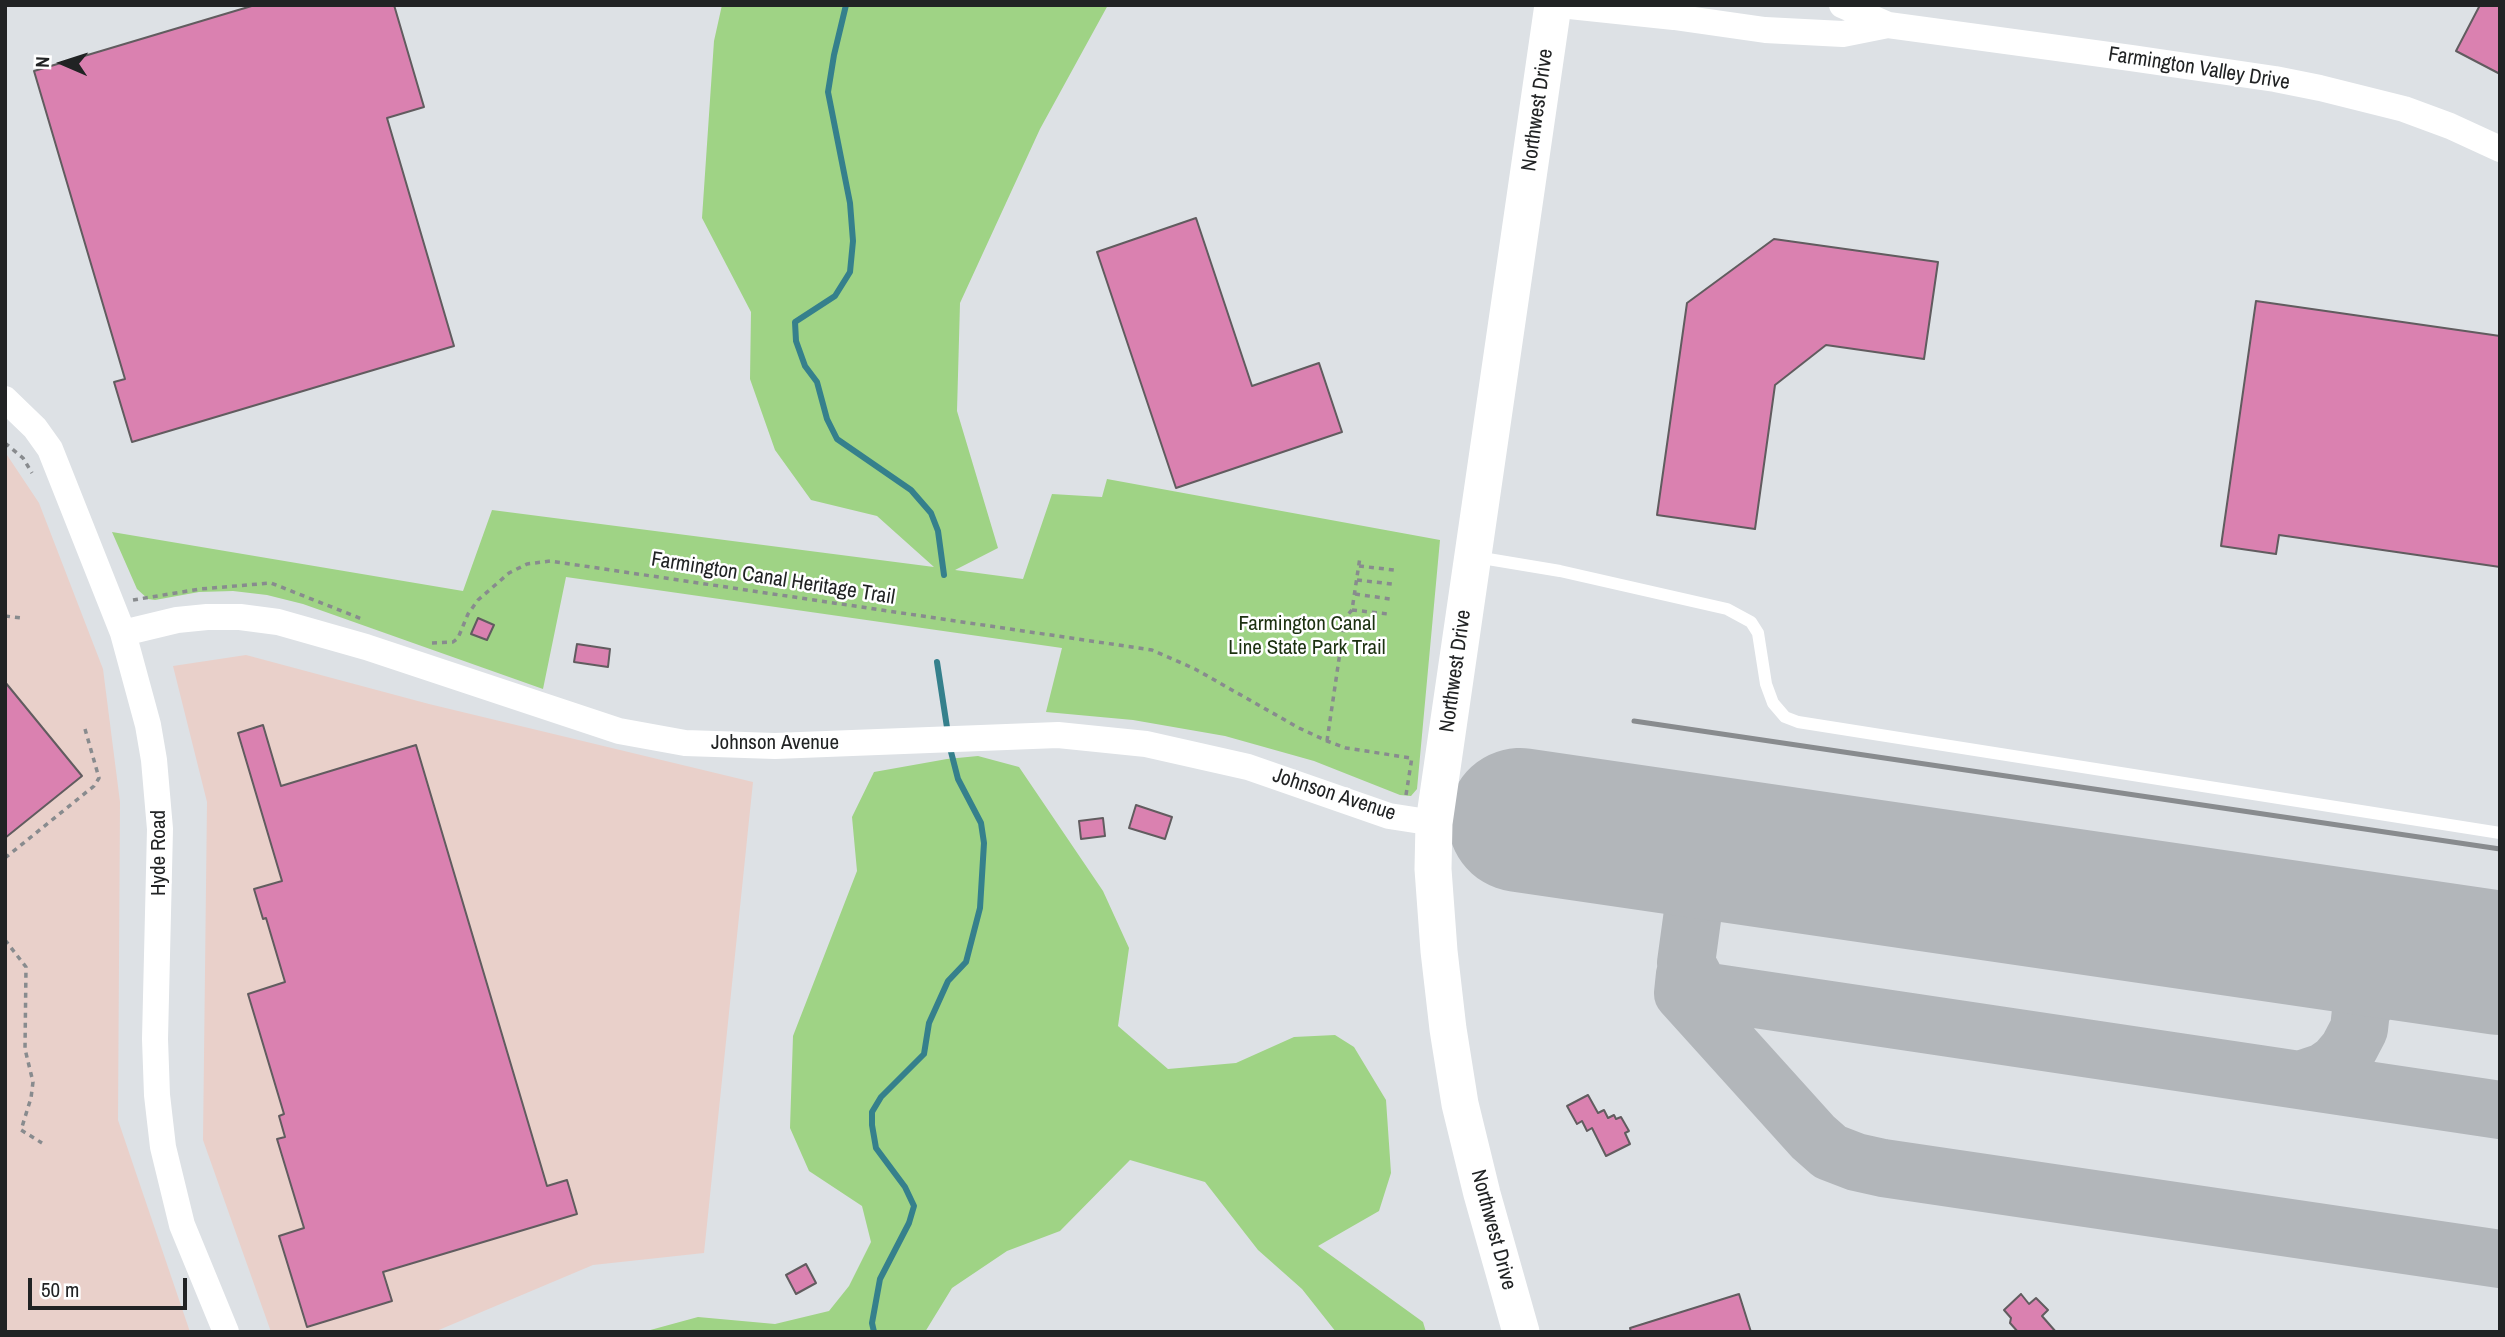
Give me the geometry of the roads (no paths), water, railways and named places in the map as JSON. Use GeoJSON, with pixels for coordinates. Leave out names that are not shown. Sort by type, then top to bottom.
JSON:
{"type":"FeatureCollection","features":[{"type":"Feature","properties":{"kind":"main road","name":"Northwest Drive"},"geometry":{"type":"LineString","coordinates":[[1521,1332],[1460,1104],[1439,951],[1433,869],[1434,822],[1553,5]]}},
{"type":"Feature","properties":{"kind":"street","name":"Farmington Valley Drive"},"geometry":{"type":"LineString","coordinates":[[1560,5],[1765,30],[1843,34],[1888,26]]}},
{"type":"Feature","properties":{"kind":"street","name":"Farmington Valley Drive"},"geometry":{"type":"LineString","coordinates":[[1842,5],[1888,26],[2131,58],[2320,88],[2404,109],[2500,149]]}},
{"type":"Feature","properties":{"kind":"street","name":"Hyde Road"},"geometry":{"type":"LineString","coordinates":[[5,398],[35,428],[50,449],[123,634],[148,725],[158,795],[161,857],[155,1039],[157,1095],[163,1147],[182,1225],[226,1332]]}},
{"type":"Feature","properties":{"kind":"street","name":"Johnson Avenue"},"geometry":{"type":"LineString","coordinates":[[123,634],[177,620],[207,617],[240,617],[278,622],[366,647],[598,725],[685,743],[775,746],[1058,735],[1146,744],[1248,767],[1389,816],[1434,822]]}},
{"type":"Feature","properties":{"kind":"lane"},"geometry":{"type":"LineString","coordinates":[[1472,556],[1560,571],[1727,609],[1751,622],[1758,633],[1766,684],[1773,703],[1785,717],[1798,722],[2500,833]]}},
{"type":"Feature","properties":{"kind":"waterway"},"geometry":{"type":"LineString","coordinates":[[846,5],[828,92],[850,203],[853,241],[850,272],[835,296],[795,322],[796,341],[805,366],[817,382],[827,419],[837,439],[911,490],[931,513],[938,531],[944,575]]}},
{"type":"Feature","properties":{"kind":"waterway"},"geometry":{"type":"LineString","coordinates":[[937,662],[948,734]]}},
{"type":"Feature","properties":{"kind":"waterway"},"geometry":{"type":"LineString","coordinates":[[874,1332],[872,1323],[880,1279],[909,1223],[914,1206],[905,1187],[876,1148],[872,1112],[881,1097],[924,1054],[929,1023],[948,981],[966,962],[980,908],[984,843],[981,823],[958,779],[949,744]]}},
{"type":"Feature","properties":{"kind":"railway"},"geometry":{"type":"LineString","coordinates":[[1634,721],[2500,849]]}},
{"type":"Feature","properties":{"kind":"park label","name":"Farmington Canal Line State Park Trail"},"geometry":{"type":"Point","coordinates":[1307,636]}}]}
